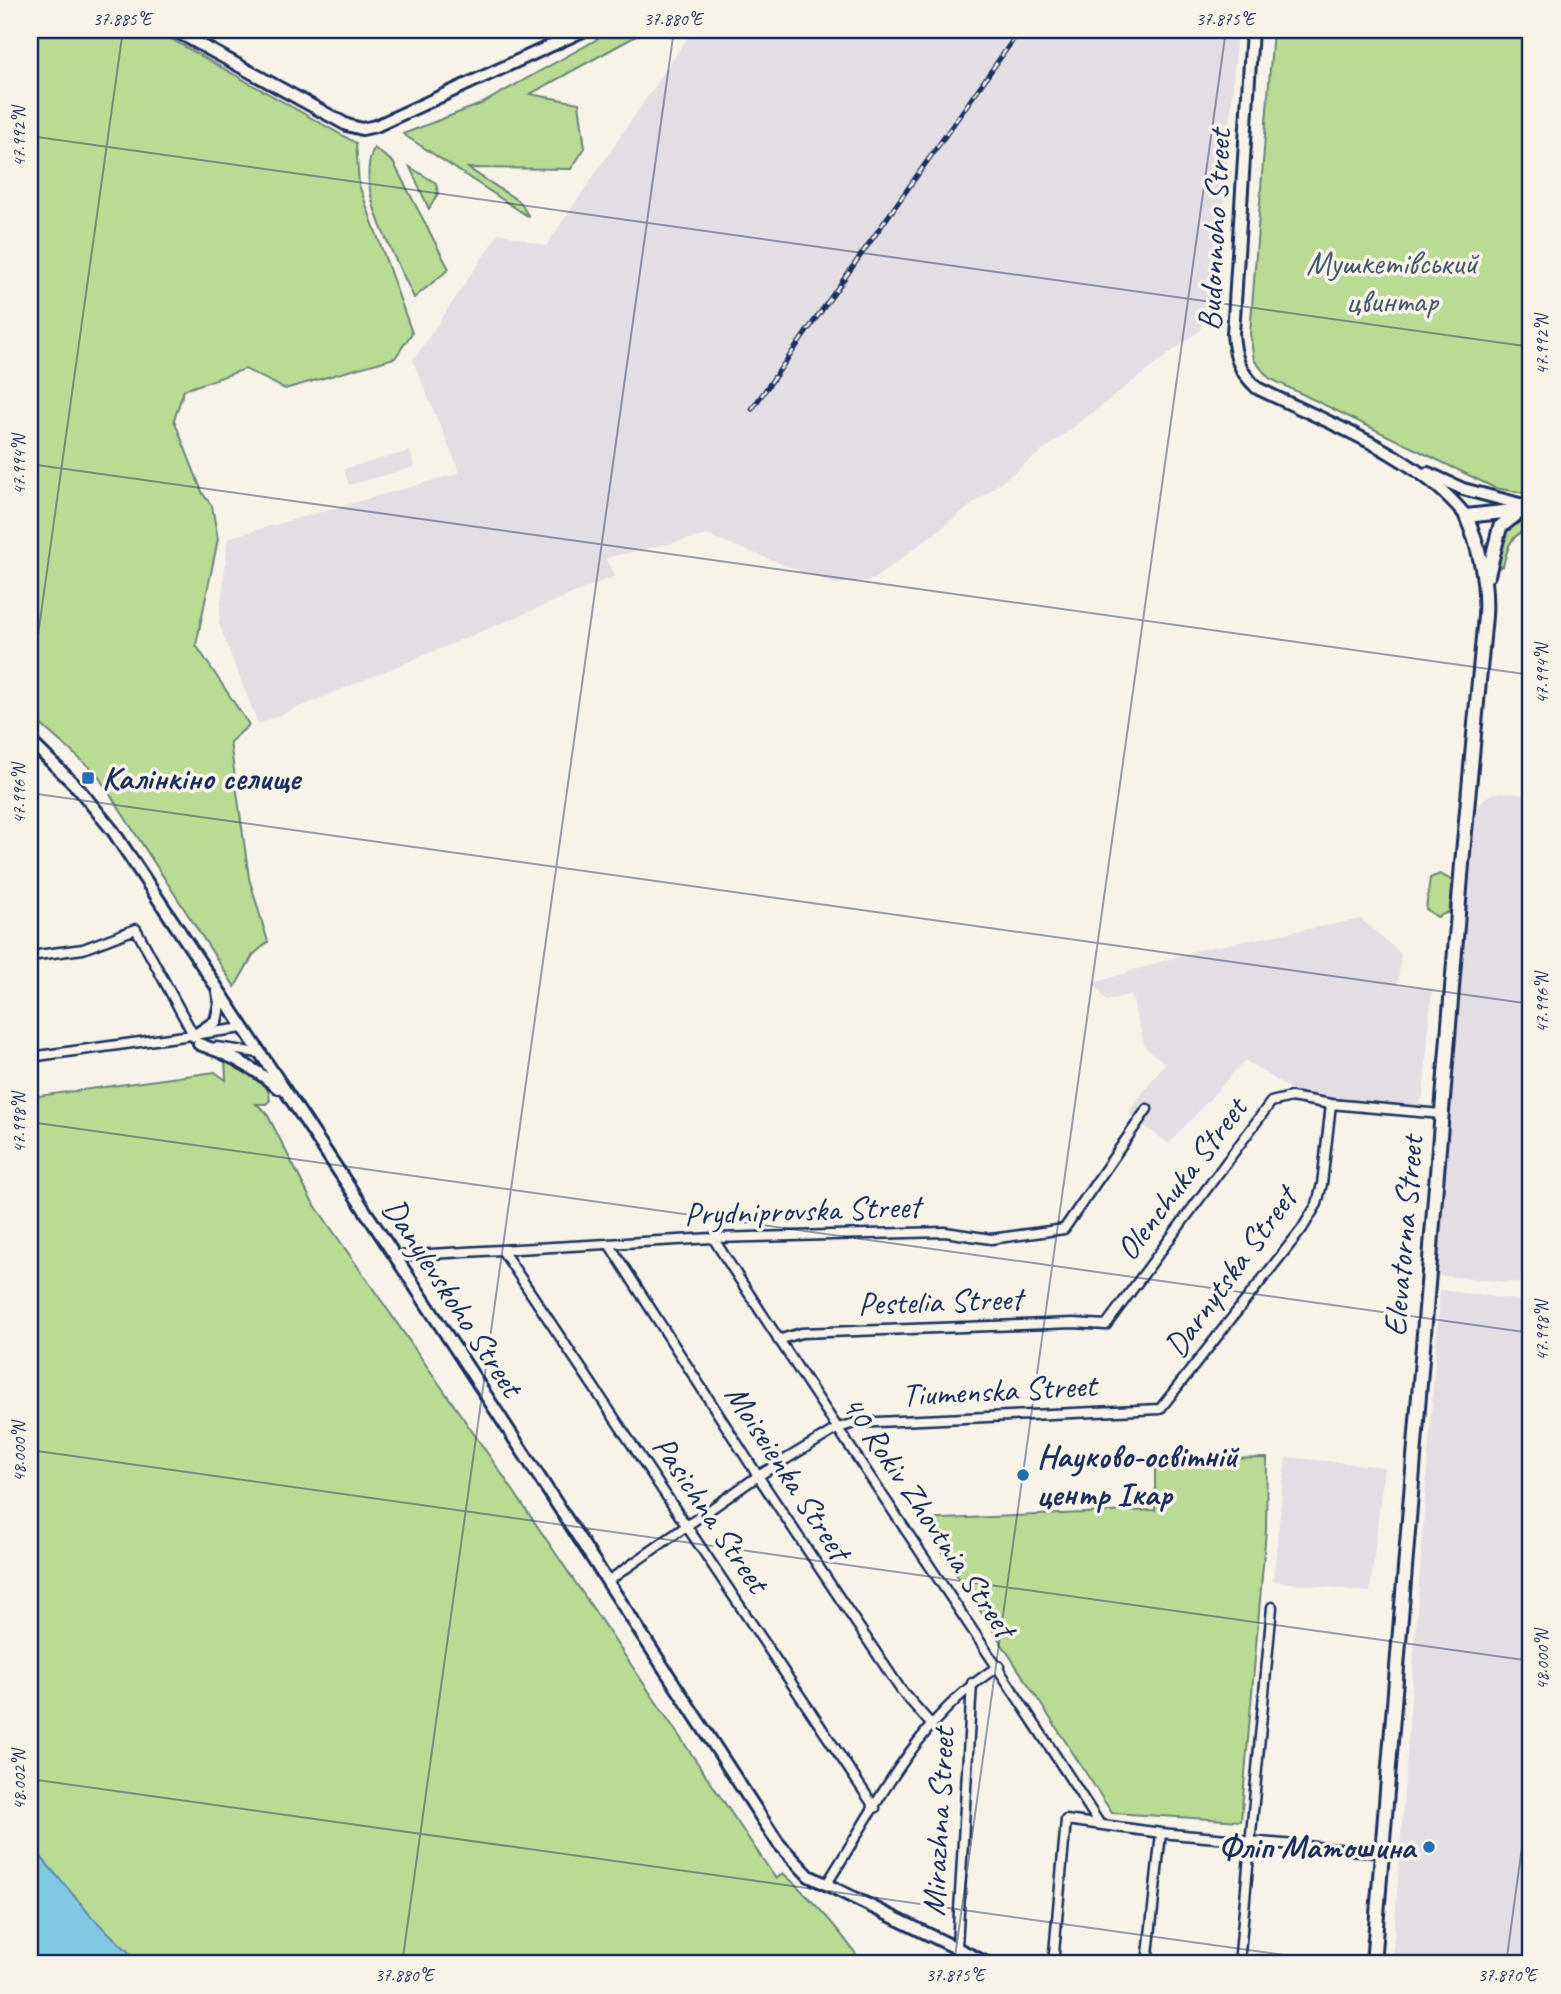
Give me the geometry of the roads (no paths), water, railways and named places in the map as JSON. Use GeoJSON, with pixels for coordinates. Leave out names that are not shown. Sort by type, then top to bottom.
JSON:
{"type":"FeatureCollection","features":[{"type":"Feature","properties":{"kind":"main road"},"geometry":{"type":"LineString","coordinates":[[1466,516],[1531,508]]}},
{"type":"Feature","properties":{"kind":"main road"},"geometry":{"type":"LineString","coordinates":[[1487,589],[1489,564],[1500,527],[1511,517],[1531,508]]}},
{"type":"Feature","properties":{"kind":"main road","name":"Elevatorna Street"},"geometry":{"type":"LineString","coordinates":[[1373,1964],[1441,1114],[1487,589],[1478,546],[1466,516]]}},
{"type":"Feature","properties":{"kind":"street"},"geometry":{"type":"LineString","coordinates":[[174,30],[347,125],[362,129],[376,126],[585,30]]}},
{"type":"Feature","properties":{"kind":"street","name":"Budonnoho Street"},"geometry":{"type":"LineString","coordinates":[[1252,30],[1233,334],[1235,355],[1242,373],[1257,388],[1413,466],[1450,496],[1466,516]]}},
{"type":"Feature","properties":{"kind":"street"},"geometry":{"type":"LineString","coordinates":[[1413,466],[1463,489],[1531,508]]}},
{"type":"Feature","properties":{"kind":"street","name":"Danylevskoho Street"},"geometry":{"type":"LineString","coordinates":[[30,741],[55,763],[101,816],[217,986],[778,1843],[793,1862],[826,1885],[989,1964]]}},
{"type":"Feature","properties":{"kind":"street"},"geometry":{"type":"LineString","coordinates":[[30,956],[83,950],[136,929],[196,1040],[259,1071],[289,1098]]}},
{"type":"Feature","properties":{"kind":"street"},"geometry":{"type":"LineString","coordinates":[[196,1040],[216,1021],[220,1003],[217,986]]}},
{"type":"Feature","properties":{"kind":"street"},"geometry":{"type":"LineString","coordinates":[[30,1057],[158,1041],[196,1040],[243,1028]]}},
{"type":"Feature","properties":{"kind":"street"},"geometry":{"type":"LineString","coordinates":[[196,1040],[259,1053]]}},
{"type":"Feature","properties":{"kind":"street","name":"Olenchuka Street"},"geometry":{"type":"LineString","coordinates":[[1106,1325],[1271,1102],[1291,1097],[1331,1104],[1441,1114]]}},
{"type":"Feature","properties":{"kind":"street","name":"Darnytska Street"},"geometry":{"type":"LineString","coordinates":[[1177,1387],[1302,1229],[1317,1204],[1331,1104]]}},
{"type":"Feature","properties":{"kind":"street","name":"Prydniprovska Street"},"geometry":{"type":"LineString","coordinates":[[395,1256],[713,1238],[944,1232],[991,1240],[1064,1229],[1147,1109]]}},
{"type":"Feature","properties":{"kind":"street","name":"40 Rokiv Zhovtnia Street"},"geometry":{"type":"LineString","coordinates":[[713,1238],[778,1340],[999,1666],[1099,1823]]}},
{"type":"Feature","properties":{"kind":"street","name":"Moiseienka Street"},"geometry":{"type":"LineString","coordinates":[[609,1244],[758,1476],[901,1690],[930,1723]]}},
{"type":"Feature","properties":{"kind":"street","name":"Pasichna Street"},"geometry":{"type":"LineString","coordinates":[[502,1250],[875,1808]]}},
{"type":"Feature","properties":{"kind":"street","name":"Pestelia Street"},"geometry":{"type":"LineString","coordinates":[[778,1340],[801,1333],[1073,1323],[1106,1325]]}},
{"type":"Feature","properties":{"kind":"street","name":"Tiumenska Street"},"geometry":{"type":"LineString","coordinates":[[608,1581],[758,1476],[838,1429],[855,1423],[1160,1409],[1177,1387]]}},
{"type":"Feature","properties":{"kind":"street"},"geometry":{"type":"LineString","coordinates":[[1239,1964],[1248,1840],[1272,1607]]}},
{"type":"Feature","properties":{"kind":"street"},"geometry":{"type":"LineString","coordinates":[[826,1885],[930,1723],[972,1683],[999,1666]]}},
{"type":"Feature","properties":{"kind":"street","name":"Mirazhna Street"},"geometry":{"type":"LineString","coordinates":[[956,1964],[972,1683]]}},
{"type":"Feature","properties":{"kind":"street"},"geometry":{"type":"LineString","coordinates":[[1053,1964],[1066,1821],[1099,1823],[1161,1833],[1382,1853]]}},
{"type":"Feature","properties":{"kind":"street"},"geometry":{"type":"LineString","coordinates":[[1147,1964],[1161,1833]]}},
{"type":"Feature","properties":{"kind":"water"},"geometry":{"type":"Polygon","coordinates":[[[30,1844],[91,1916],[141,1964],[30,1964],[30,1844]]]}},
{"type":"Feature","properties":{"kind":"railway"},"geometry":{"type":"LineString","coordinates":[[752,409],[1020,30]]}},
{"type":"Feature","properties":{"kind":"place","name":"Калінкіно селище"},"geometry":{"type":"Point","coordinates":[88,778]}},
{"type":"Feature","properties":{"kind":"place","name":"Науково-освітній центр Ікар"},"geometry":{"type":"Point","coordinates":[1023,1475]}},
{"type":"Feature","properties":{"kind":"place","name":"Фліп Матошина"},"geometry":{"type":"Point","coordinates":[1429,1847]}},
{"type":"Feature","properties":{"kind":"park label","name":"Мушкетівський цвинтар"},"geometry":{"type":"Point","coordinates":[1392,282]}}]}
